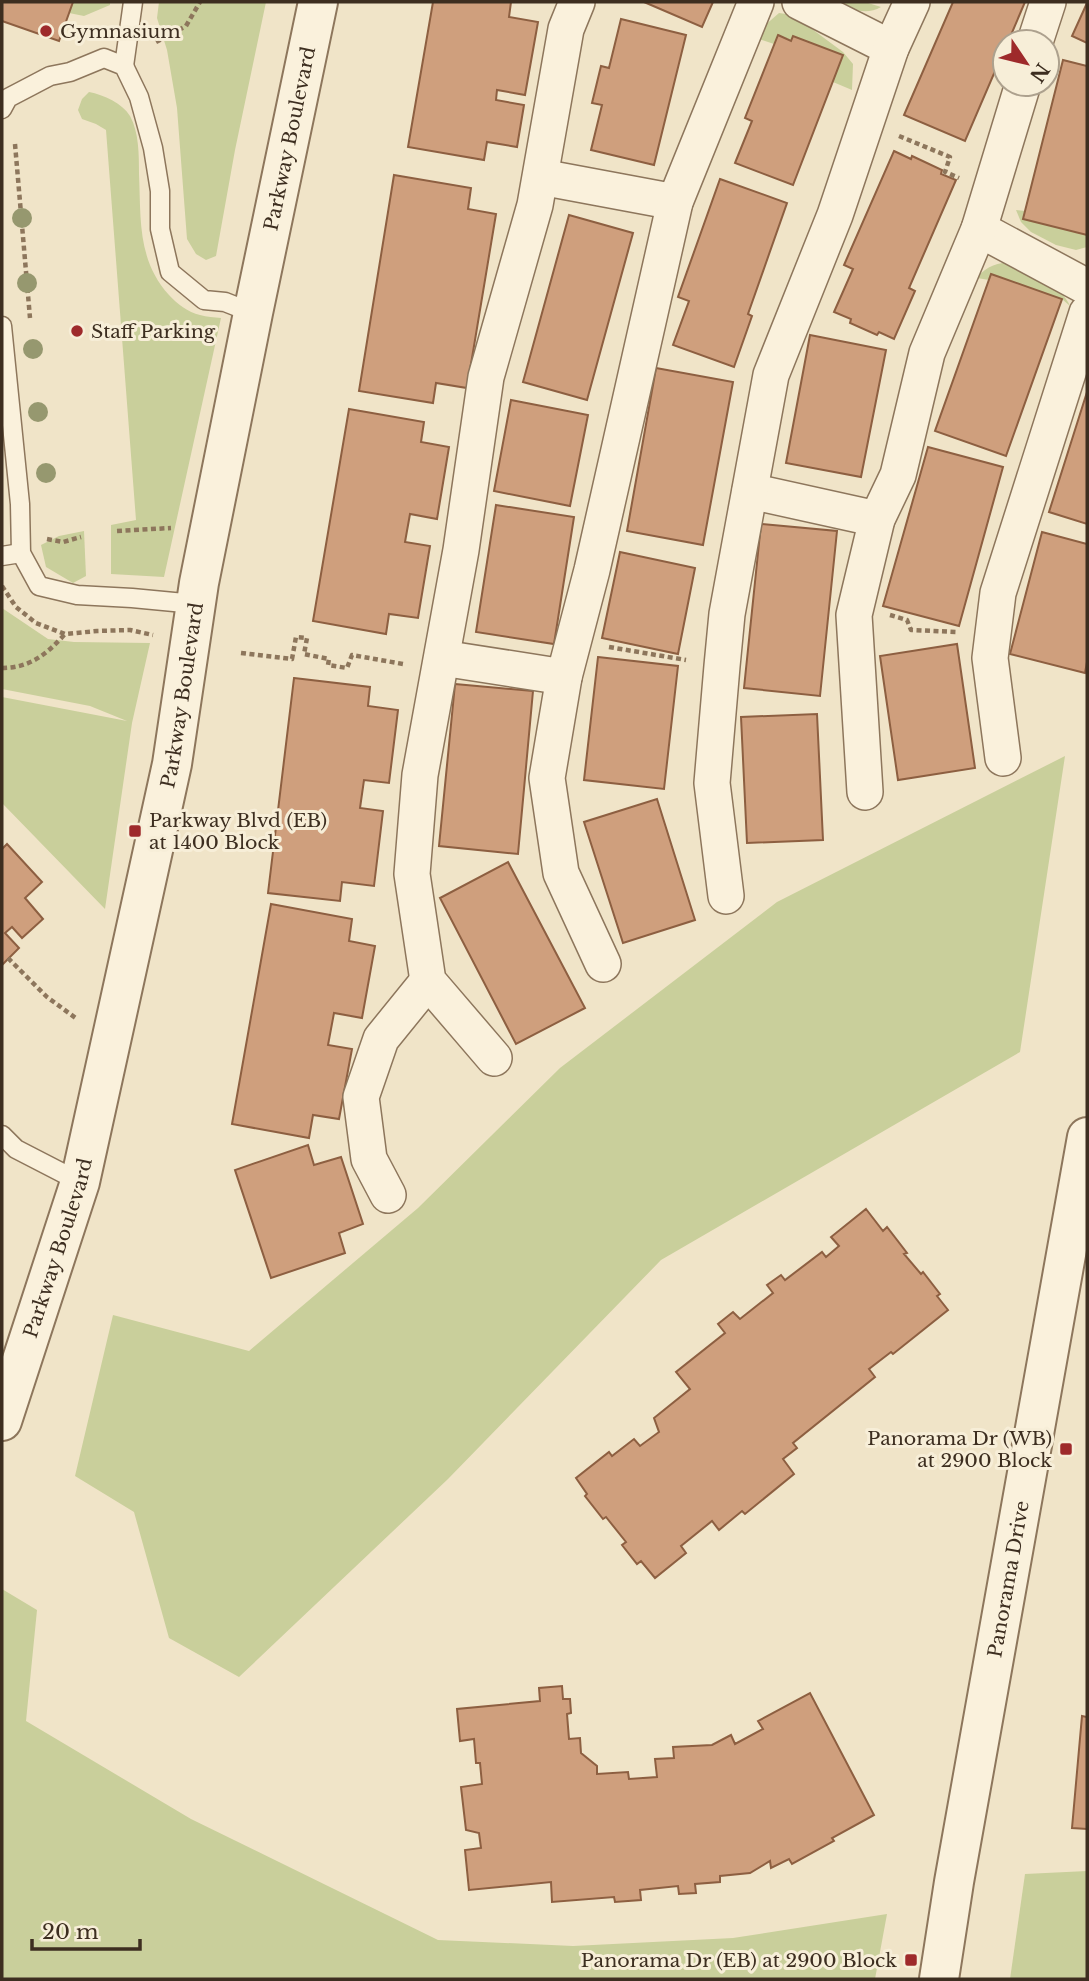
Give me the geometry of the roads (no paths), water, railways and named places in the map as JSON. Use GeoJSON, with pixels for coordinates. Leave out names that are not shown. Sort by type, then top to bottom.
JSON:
{"type":"FeatureCollection","features":[{"type":"Feature","properties":{"kind":"street","name":"Parkway Boulevard"},"geometry":{"type":"LineString","coordinates":[[2,1421],[80,1182],[172,764],[195,604],[318,2]]}},
{"type":"Feature","properties":{"kind":"street"},"geometry":{"type":"LineString","coordinates":[[494,1058],[428,981],[412,874],[420,775],[461,550],[486,377],[541,177],[566,29],[577,2]]}},
{"type":"Feature","properties":{"kind":"street"},"geometry":{"type":"LineString","coordinates":[[603,964],[561,873],[547,778],[564,677],[675,202],[756,2]]}},
{"type":"Feature","properties":{"kind":"street"},"geometry":{"type":"LineString","coordinates":[[800,2],[891,47]]}},
{"type":"Feature","properties":{"kind":"street"},"geometry":{"type":"LineString","coordinates":[[726,896],[712,783],[722,666],[727,614],[771,375],[835,215],[891,47],[912,2]]}},
{"type":"Feature","properties":{"kind":"street"},"geometry":{"type":"LineString","coordinates":[[1040,28],[1048,2]]}},
{"type":"Feature","properties":{"kind":"street"},"geometry":{"type":"LineString","coordinates":[[865,792],[854,615],[877,519],[898,475],[927,353],[979,229],[1019,98]]}},
{"type":"Feature","properties":{"kind":"street"},"geometry":{"type":"LineString","coordinates":[[541,177],[675,202]]}},
{"type":"Feature","properties":{"kind":"street"},"geometry":{"type":"LineString","coordinates":[[979,229],[1087,287]]}},
{"type":"Feature","properties":{"kind":"street"},"geometry":{"type":"LineString","coordinates":[[1003,758],[990,658],[998,593],[1087,313]]}},
{"type":"Feature","properties":{"kind":"street"},"geometry":{"type":"LineString","coordinates":[[750,491],[877,519]]}},
{"type":"Feature","properties":{"kind":"street"},"geometry":{"type":"LineString","coordinates":[[441,664],[564,677]]}},
{"type":"Feature","properties":{"kind":"street"},"geometry":{"type":"LineString","coordinates":[[388,1195],[369,1159],[361,1097],[381,1039],[428,981]]}},
{"type":"Feature","properties":{"kind":"street","name":"Panorama Drive"},"geometry":{"type":"LineString","coordinates":[[939,1979],[1087,1137]]}},
{"type":"Feature","properties":{"kind":"lane"},"geometry":{"type":"LineString","coordinates":[[133,2],[124,66],[138,97],[153,148],[160,191],[160,229],[170,272],[204,300],[225,302],[253,313]]}},
{"type":"Feature","properties":{"kind":"lane"},"geometry":{"type":"LineString","coordinates":[[2,109],[8,98],[50,76],[70,72],[104,58],[124,66]]}},
{"type":"Feature","properties":{"kind":"lane"},"geometry":{"type":"LineString","coordinates":[[2,326],[20,504],[21,553],[40,586],[78,595],[132,597],[195,604]]}},
{"type":"Feature","properties":{"kind":"lane"},"geometry":{"type":"LineString","coordinates":[[2,556],[21,553]]}},
{"type":"Feature","properties":{"kind":"lane"},"geometry":{"type":"LineString","coordinates":[[2,1135],[16,1149],[80,1182]]}},
{"type":"Feature","properties":{"kind":"place","name":"Gymnasium"},"geometry":{"type":"Point","coordinates":[46,31]}},
{"type":"Feature","properties":{"kind":"place","name":"Staff Parking"},"geometry":{"type":"Point","coordinates":[77,331]}},
{"type":"Feature","properties":{"kind":"place","name":"Parkway Blvd (EB) at 1400 Block"},"geometry":{"type":"Point","coordinates":[135,831]}},
{"type":"Feature","properties":{"kind":"place","name":"Panorama Dr (WB) at 2900 Block"},"geometry":{"type":"Point","coordinates":[1066,1449]}},
{"type":"Feature","properties":{"kind":"place","name":"Panorama Dr (EB) at 2900 Block"},"geometry":{"type":"Point","coordinates":[911,1960]}}]}
